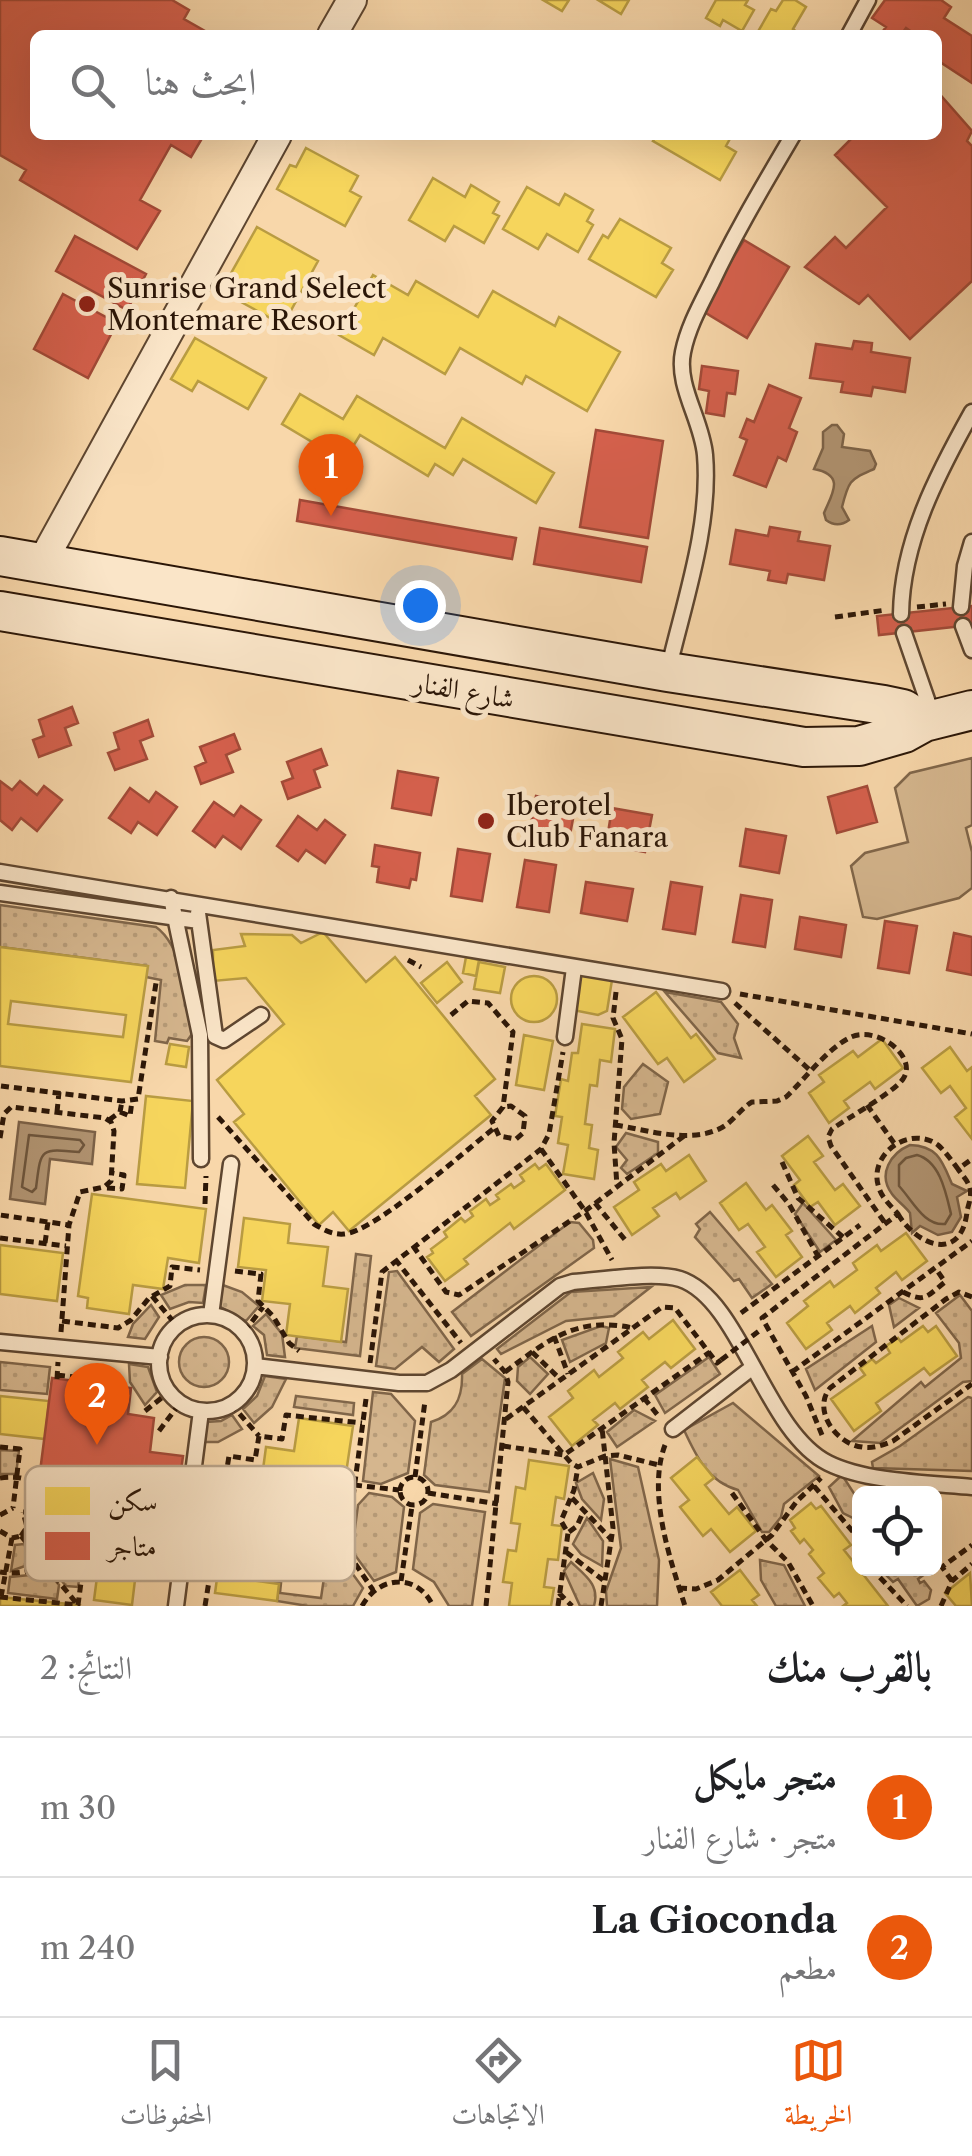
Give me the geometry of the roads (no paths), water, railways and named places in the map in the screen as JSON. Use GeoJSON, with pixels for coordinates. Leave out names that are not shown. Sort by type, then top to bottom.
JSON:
{"type":"FeatureCollection","features":[{"type":"Feature","properties":{"kind":"main road","name":"شارع الفنار"},"geometry":{"type":"LineString","coordinates":[[0,556],[668,672],[884,705],[929,720]]}},
{"type":"Feature","properties":{"kind":"main road","name":"شارع الفنار"},"geometry":{"type":"LineString","coordinates":[[0,610],[804,747],[859,746],[904,733],[929,720],[972,710]]}},
{"type":"Feature","properties":{"kind":"street"},"geometry":{"type":"LineString","coordinates":[[335,30],[352,0]]}},
{"type":"Feature","properties":{"kind":"street"},"geometry":{"type":"LineString","coordinates":[[41,564],[274,140]]}},
{"type":"Feature","properties":{"kind":"lane"},"geometry":{"type":"LineString","coordinates":[[852,30],[868,0]]}},
{"type":"Feature","properties":{"kind":"lane"},"geometry":{"type":"LineString","coordinates":[[668,672],[698,540],[705,486],[702,432],[684,383],[682,357],[688,332],[733,238],[790,140]]}},
{"type":"Feature","properties":{"kind":"lane"},"geometry":{"type":"LineString","coordinates":[[901,614],[912,552],[931,486],[972,412]]}},
{"type":"Feature","properties":{"kind":"lane"},"geometry":{"type":"LineString","coordinates":[[961,607],[972,542]]}},
{"type":"Feature","properties":{"kind":"lane"},"geometry":{"type":"LineString","coordinates":[[962,626],[972,650]]}},
{"type":"Feature","properties":{"kind":"lane"},"geometry":{"type":"LineString","coordinates":[[904,633],[929,720]]}},
{"type":"Feature","properties":{"kind":"lane"},"geometry":{"type":"LineString","coordinates":[[0,872],[722,992]]}},
{"type":"Feature","properties":{"kind":"lane"},"geometry":{"type":"LineString","coordinates":[[0,894],[199,922]]}},
{"type":"Feature","properties":{"kind":"lane"},"geometry":{"type":"LineString","coordinates":[[172,898],[196,1007],[201,1159]]}},
{"type":"Feature","properties":{"kind":"lane"},"geometry":{"type":"LineString","coordinates":[[197,903],[216,1036],[224,1040],[260,1014]]}},
{"type":"Feature","properties":{"kind":"lane"},"geometry":{"type":"LineString","coordinates":[[565,1038],[574,968]]}},
{"type":"Feature","properties":{"kind":"lane"},"geometry":{"type":"LineString","coordinates":[[211,1315],[231,1164]]}},
{"type":"Feature","properties":{"kind":"lane"},"geometry":{"type":"LineString","coordinates":[[255,1366],[427,1383],[451,1370],[548,1294],[573,1282],[657,1277],[683,1280],[705,1294],[796,1436],[828,1463],[879,1476],[972,1487]]}},
{"type":"Feature","properties":{"kind":"lane"},"geometry":{"type":"LineString","coordinates":[[211,1315],[244,1332],[255,1366],[251,1381],[231,1404],[201,1411],[174,1397],[163,1381],[160,1357],[165,1340],[177,1326],[193,1317],[211,1315]]}},
{"type":"Feature","properties":{"kind":"lane"},"geometry":{"type":"LineString","coordinates":[[0,1342],[160,1357]]}},
{"type":"Feature","properties":{"kind":"lane"},"geometry":{"type":"LineString","coordinates":[[668,1425],[754,1368]]}},
{"type":"Feature","properties":{"kind":"lane"},"geometry":{"type":"LineString","coordinates":[[194,1466],[201,1411]]}},
{"type":"Feature","properties":{"kind":"lane"},"geometry":{"type":"LineString","coordinates":[[176,1606],[179,1581]]}},
{"type":"Feature","properties":{"kind":"water"},"geometry":{"type":"Polygon","coordinates":[[[832,425],[844,434],[842,447],[870,451],[876,464],[849,486],[842,507],[849,520],[838,524],[826,520],[824,513],[833,481],[814,469],[823,448],[823,432],[832,425]]]}},
{"type":"Feature","properties":{"kind":"water"},"geometry":{"type":"Polygon","coordinates":[[[19,1122],[95,1132],[92,1164],[50,1159],[45,1204],[10,1199],[19,1122]]]}},
{"type":"Feature","properties":{"kind":"water"},"geometry":{"type":"Polygon","coordinates":[[[910,1145],[933,1152],[952,1184],[967,1191],[957,1197],[961,1217],[952,1232],[938,1235],[920,1226],[912,1233],[910,1213],[888,1186],[888,1165],[910,1145]]]}},
{"type":"Feature","properties":{"kind":"place","name":"Sunrise Grand Select Montemare Resort"},"geometry":{"type":"Point","coordinates":[87,304]}},
{"type":"Feature","properties":{"kind":"place","name":"متجر مايكل"},"geometry":{"type":"Point","coordinates":[331,516]}},
{"type":"Feature","properties":{"kind":"place","name":"Iberotel Club Fanara"},"geometry":{"type":"Point","coordinates":[486,821]}},
{"type":"Feature","properties":{"kind":"place","name":"La Gioconda"},"geometry":{"type":"Point","coordinates":[97,1445]}}]}
